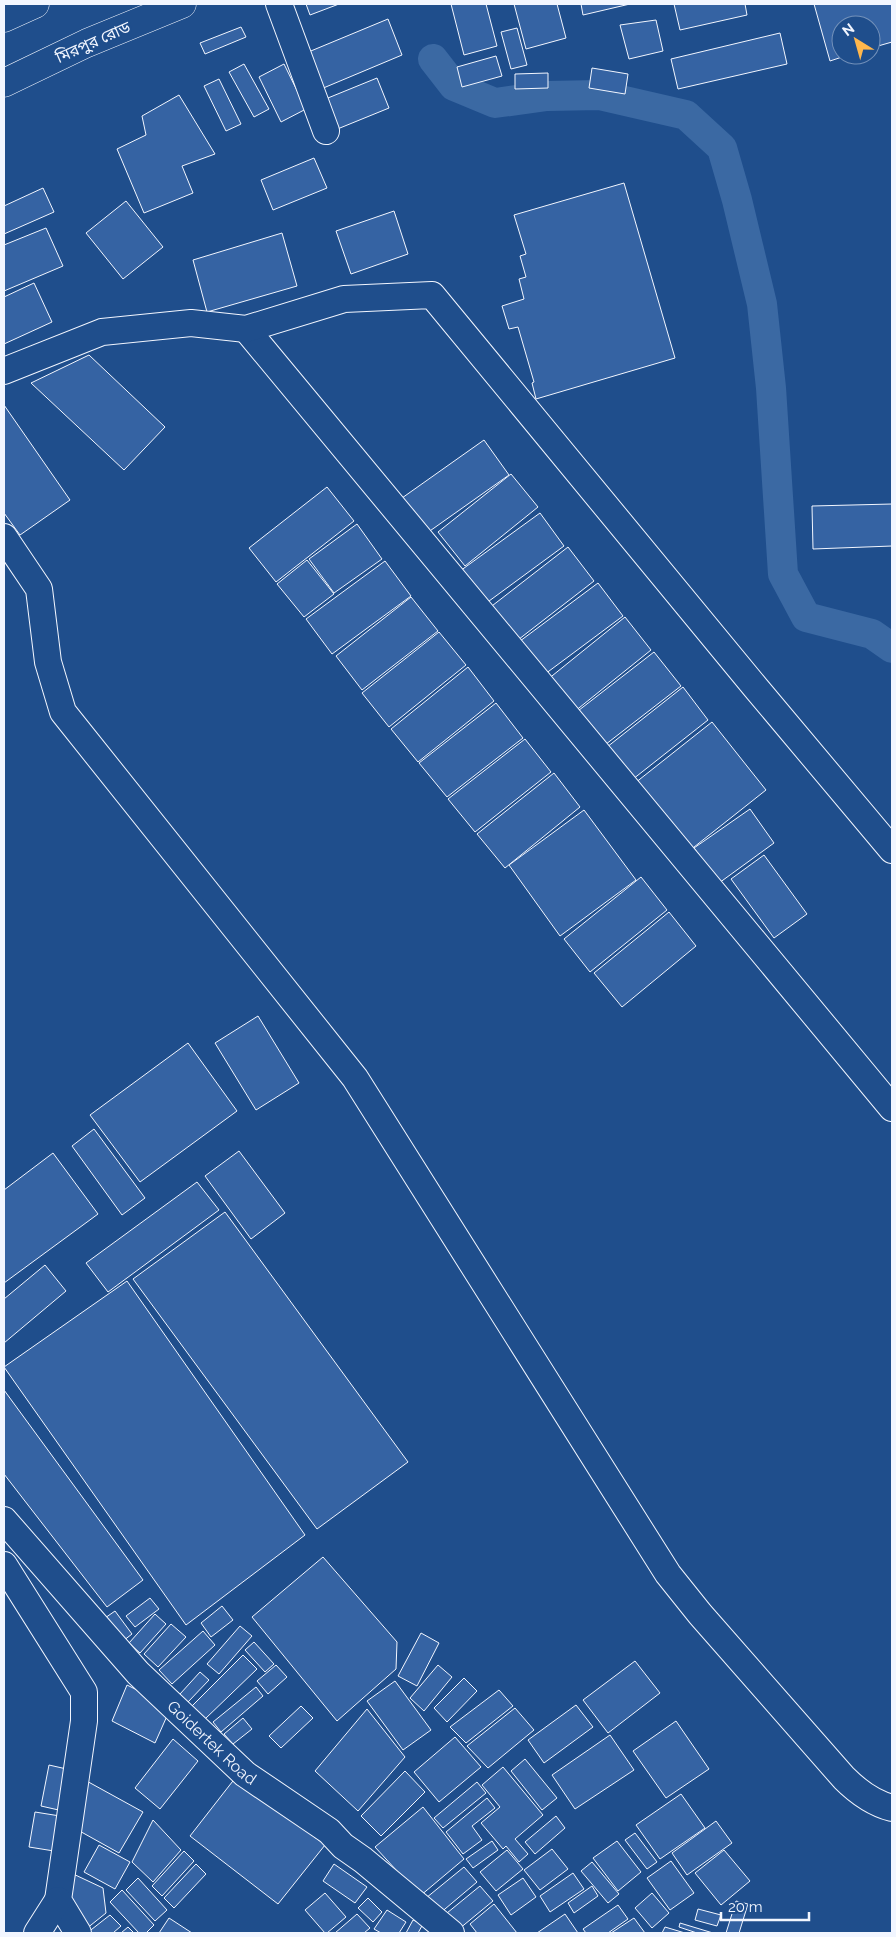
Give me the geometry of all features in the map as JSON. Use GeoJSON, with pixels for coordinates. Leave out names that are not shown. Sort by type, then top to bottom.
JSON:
{"type":"FeatureCollection","features":[{"type":"Feature","properties":{"kind":"highway"},"geometry":{"type":"LineString","coordinates":[[4,18],[35,4]]}},
{"type":"Feature","properties":{"kind":"highway","name":"মিরপুর রোড"},"geometry":{"type":"LineString","coordinates":[[4,83],[88,43],[182,4]]}},
{"type":"Feature","properties":{"kind":"street"},"geometry":{"type":"LineString","coordinates":[[279,4],[326,131]]}},
{"type":"Feature","properties":{"kind":"street"},"geometry":{"type":"LineString","coordinates":[[4,371],[102,332],[190,323],[246,329],[344,299],[432,295],[892,850]]}},
{"type":"Feature","properties":{"kind":"street"},"geometry":{"type":"LineString","coordinates":[[246,329],[892,1108]]}},
{"type":"Feature","properties":{"kind":"street"},"geometry":{"type":"LineString","coordinates":[[4,537],[39,590],[48,662],[63,712],[356,1078],[668,1574],[700,1614],[844,1778],[854,1788],[878,1804],[892,1808]]}},
{"type":"Feature","properties":{"kind":"street","name":"Goidertek Road"},"geometry":{"type":"LineString","coordinates":[[4,1520],[138,1673],[245,1774],[329,1831],[343,1846],[363,1860],[451,1933]]}},
{"type":"Feature","properties":{"kind":"street"},"geometry":{"type":"LineString","coordinates":[[4,1565],[84,1692],[84,1722],[58,1900],[37,1933]]}},
{"type":"Feature","properties":{"kind":"street"},"geometry":{"type":"LineString","coordinates":[[58,1900],[78,1933]]}},
{"type":"Feature","properties":{"kind":"building"},"geometry":{"type":"Polygon","coordinates":[[[306,4],[339,4],[310,15],[306,4]]]}},
{"type":"Feature","properties":{"kind":"building"},"geometry":{"type":"Polygon","coordinates":[[[451,4],[486,4],[497,46],[464,55],[451,4]]]}},
{"type":"Feature","properties":{"kind":"building"},"geometry":{"type":"Polygon","coordinates":[[[514,4],[557,4],[566,38],[526,49],[514,4]]]}},
{"type":"Feature","properties":{"kind":"building"},"geometry":{"type":"Polygon","coordinates":[[[581,4],[630,4],[583,15],[581,4]]]}},
{"type":"Feature","properties":{"kind":"building"},"geometry":{"type":"Polygon","coordinates":[[[674,4],[745,4],[747,15],[680,30],[674,4]]]}},
{"type":"Feature","properties":{"kind":"building"},"geometry":{"type":"Polygon","coordinates":[[[814,4],[892,4],[892,42],[881,45],[881,15],[831,15],[830,61],[814,4]]]}},
{"type":"Feature","properties":{"kind":"building"},"geometry":{"type":"Polygon","coordinates":[[[388,19],[402,55],[321,89],[306,53],[388,19]]]}},
{"type":"Feature","properties":{"kind":"building"},"geometry":{"type":"Polygon","coordinates":[[[656,20],[663,51],[629,59],[620,25],[656,20]]]}},
{"type":"Feature","properties":{"kind":"building"},"geometry":{"type":"Polygon","coordinates":[[[241,27],[246,37],[205,54],[200,43],[241,27]]]}},
{"type":"Feature","properties":{"kind":"building"},"geometry":{"type":"Polygon","coordinates":[[[517,28],[527,65],[511,69],[501,32],[517,28]]]}},
{"type":"Feature","properties":{"kind":"building"},"geometry":{"type":"Polygon","coordinates":[[[780,33],[787,64],[678,89],[671,59],[780,33]]]}},
{"type":"Feature","properties":{"kind":"building"},"geometry":{"type":"Polygon","coordinates":[[[496,56],[502,76],[462,87],[457,67],[496,56]]]}},
{"type":"Feature","properties":{"kind":"building"},"geometry":{"type":"Polygon","coordinates":[[[244,64],[269,109],[254,117],[229,72],[244,64]]]}},
{"type":"Feature","properties":{"kind":"building"},"geometry":{"type":"Polygon","coordinates":[[[284,64],[306,109],[281,122],[259,77],[284,64]]]}},
{"type":"Feature","properties":{"kind":"building"},"geometry":{"type":"Polygon","coordinates":[[[592,68],[628,74],[625,94],[589,88],[592,68]]]}},
{"type":"Feature","properties":{"kind":"building"},"geometry":{"type":"Polygon","coordinates":[[[548,73],[548,88],[515,89],[515,74],[548,73]]]}},
{"type":"Feature","properties":{"kind":"building"},"geometry":{"type":"Polygon","coordinates":[[[377,78],[389,108],[335,130],[323,100],[377,78]]]}},
{"type":"Feature","properties":{"kind":"building"},"geometry":{"type":"Polygon","coordinates":[[[219,79],[241,124],[226,131],[204,86],[219,79]]]}},
{"type":"Feature","properties":{"kind":"building"},"geometry":{"type":"Polygon","coordinates":[[[179,95],[215,154],[182,166],[193,193],[144,213],[117,149],[146,135],[142,116],[179,95]]]}},
{"type":"Feature","properties":{"kind":"building"},"geometry":{"type":"Polygon","coordinates":[[[314,158],[327,188],[273,210],[261,180],[314,158]]]}},
{"type":"Feature","properties":{"kind":"building"},"geometry":{"type":"Polygon","coordinates":[[[624,183],[675,358],[536,399],[532,383],[534,382],[518,327],[509,329],[502,306],[524,299],[519,279],[526,277],[520,256],[526,254],[514,215],[624,183]]]}},
{"type":"Feature","properties":{"kind":"building"},"geometry":{"type":"Polygon","coordinates":[[[43,188],[54,212],[4,234],[4,206],[43,188]]]}},
{"type":"Feature","properties":{"kind":"building"},"geometry":{"type":"Polygon","coordinates":[[[126,201],[163,247],[123,279],[86,233],[126,201]]]}},
{"type":"Feature","properties":{"kind":"building"},"geometry":{"type":"Polygon","coordinates":[[[394,211],[408,254],[351,274],[336,231],[394,211]]]}},
{"type":"Feature","properties":{"kind":"building"},"geometry":{"type":"Polygon","coordinates":[[[46,228],[63,266],[4,291],[4,245],[46,228]]]}},
{"type":"Feature","properties":{"kind":"building"},"geometry":{"type":"Polygon","coordinates":[[[282,233],[297,286],[207,312],[193,260],[282,233]]]}},
{"type":"Feature","properties":{"kind":"building"},"geometry":{"type":"Polygon","coordinates":[[[34,283],[52,322],[4,344],[4,297],[34,283]]]}},
{"type":"Feature","properties":{"kind":"building"},"geometry":{"type":"Polygon","coordinates":[[[89,355],[165,427],[124,470],[31,383],[89,355]]]}},
{"type":"Feature","properties":{"kind":"building"},"geometry":{"type":"Polygon","coordinates":[[[4,405],[70,500],[20,535],[4,513],[4,405]]]}},
{"type":"Feature","properties":{"kind":"building"},"geometry":{"type":"Polygon","coordinates":[[[484,440],[509,475],[427,533],[402,498],[484,440]]]}},
{"type":"Feature","properties":{"kind":"building"},"geometry":{"type":"Polygon","coordinates":[[[511,474],[538,507],[465,566],[438,532],[511,474]]]}},
{"type":"Feature","properties":{"kind":"building"},"geometry":{"type":"Polygon","coordinates":[[[327,487],[354,521],[276,582],[249,548],[327,487]]]}},
{"type":"Feature","properties":{"kind":"building"},"geometry":{"type":"Polygon","coordinates":[[[892,504],[892,546],[813,549],[812,506],[892,504]]]}},
{"type":"Feature","properties":{"kind":"building"},"geometry":{"type":"Polygon","coordinates":[[[540,513],[564,546],[485,604],[460,571],[540,513]]]}},
{"type":"Feature","properties":{"kind":"building"},"geometry":{"type":"Polygon","coordinates":[[[357,524],[382,559],[334,593],[309,559],[357,524]]]}},
{"type":"Feature","properties":{"kind":"building"},"geometry":{"type":"Polygon","coordinates":[[[568,547],[594,581],[514,643],[488,609],[568,547]]]}},
{"type":"Feature","properties":{"kind":"building"},"geometry":{"type":"Polygon","coordinates":[[[307,560],[334,594],[304,617],[277,584],[307,560]]]}},
{"type":"Feature","properties":{"kind":"building"},"geometry":{"type":"Polygon","coordinates":[[[385,561],[411,596],[332,654],[306,619],[385,561]]]}},
{"type":"Feature","properties":{"kind":"building"},"geometry":{"type":"Polygon","coordinates":[[[598,583],[623,616],[537,680],[512,647],[598,583]]]}},
{"type":"Feature","properties":{"kind":"building"},"geometry":{"type":"Polygon","coordinates":[[[411,597],[438,631],[362,690],[336,656],[411,597]]]}},
{"type":"Feature","properties":{"kind":"building"},"geometry":{"type":"Polygon","coordinates":[[[625,617],[651,650],[569,716],[542,684],[625,617]]]}},
{"type":"Feature","properties":{"kind":"building"},"geometry":{"type":"Polygon","coordinates":[[[439,632],[466,665],[389,727],[362,693],[439,632]]]}},
{"type":"Feature","properties":{"kind":"building"},"geometry":{"type":"Polygon","coordinates":[[[654,652],[681,686],[601,748],[574,714],[654,652]]]}},
{"type":"Feature","properties":{"kind":"building"},"geometry":{"type":"Polygon","coordinates":[[[468,667],[494,701],[418,762],[391,729],[468,667]]]}},
{"type":"Feature","properties":{"kind":"building"},"geometry":{"type":"Polygon","coordinates":[[[683,687],[708,720],[628,783],[602,751],[683,687]]]}},
{"type":"Feature","properties":{"kind":"building"},"geometry":{"type":"Polygon","coordinates":[[[496,703],[523,738],[447,797],[419,763],[496,703]]]}},
{"type":"Feature","properties":{"kind":"building"},"geometry":{"type":"Polygon","coordinates":[[[712,722],[766,790],[684,855],[630,787],[712,722]]]}},
{"type":"Feature","properties":{"kind":"building"},"geometry":{"type":"Polygon","coordinates":[[[525,739],[551,772],[475,832],[448,799],[525,739]]]}},
{"type":"Feature","properties":{"kind":"building"},"geometry":{"type":"Polygon","coordinates":[[[554,773],[580,807],[505,868],[477,834],[554,773]]]}},
{"type":"Feature","properties":{"kind":"building"},"geometry":{"type":"Polygon","coordinates":[[[750,809],[774,843],[719,883],[694,848],[750,809]]]}},
{"type":"Feature","properties":{"kind":"building"},"geometry":{"type":"Polygon","coordinates":[[[584,810],[636,880],[560,936],[509,865],[584,810]]]}},
{"type":"Feature","properties":{"kind":"building"},"geometry":{"type":"Polygon","coordinates":[[[764,855],[807,914],[774,938],[731,879],[764,855]]]}},
{"type":"Feature","properties":{"kind":"building"},"geometry":{"type":"Polygon","coordinates":[[[641,877],[667,910],[590,972],[564,939],[641,877]]]}},
{"type":"Feature","properties":{"kind":"building"},"geometry":{"type":"Polygon","coordinates":[[[669,912],[696,946],[622,1007],[594,973],[669,912]]]}},
{"type":"Feature","properties":{"kind":"building"},"geometry":{"type":"Polygon","coordinates":[[[258,1016],[299,1083],[256,1110],[215,1043],[258,1016]]]}},
{"type":"Feature","properties":{"kind":"building"},"geometry":{"type":"Polygon","coordinates":[[[188,1043],[237,1111],[140,1182],[90,1115],[188,1043]]]}},
{"type":"Feature","properties":{"kind":"building"},"geometry":{"type":"Polygon","coordinates":[[[94,1129],[145,1198],[122,1215],[72,1146],[94,1129]]]}},
{"type":"Feature","properties":{"kind":"building"},"geometry":{"type":"Polygon","coordinates":[[[239,1151],[285,1213],[251,1239],[205,1176],[239,1151]]]}},
{"type":"Feature","properties":{"kind":"building"},"geometry":{"type":"Polygon","coordinates":[[[53,1153],[98,1214],[4,1283],[4,1190],[53,1153]]]}},
{"type":"Feature","properties":{"kind":"building"},"geometry":{"type":"Polygon","coordinates":[[[197,1182],[219,1210],[108,1292],[86,1263],[197,1182]]]}},
{"type":"Feature","properties":{"kind":"building"},"geometry":{"type":"Polygon","coordinates":[[[225,1212],[408,1462],[317,1529],[133,1279],[225,1212]]]}},
{"type":"Feature","properties":{"kind":"building"},"geometry":{"type":"Polygon","coordinates":[[[45,1265],[66,1291],[4,1343],[4,1299],[45,1265]]]}},
{"type":"Feature","properties":{"kind":"building"},"geometry":{"type":"Polygon","coordinates":[[[127,1281],[305,1535],[186,1625],[4,1367],[127,1281]]]}},
{"type":"Feature","properties":{"kind":"building"},"geometry":{"type":"Polygon","coordinates":[[[4,1390],[143,1580],[107,1607],[4,1474],[4,1390]]]}},
{"type":"Feature","properties":{"kind":"building"},"geometry":{"type":"Polygon","coordinates":[[[323,1557],[397,1642],[396,1669],[337,1721],[252,1617],[323,1557]]]}},
{"type":"Feature","properties":{"kind":"building"},"geometry":{"type":"Polygon","coordinates":[[[150,1598],[159,1609],[135,1627],[126,1616],[150,1598]]]}},
{"type":"Feature","properties":{"kind":"building"},"geometry":{"type":"Polygon","coordinates":[[[222,1606],[233,1620],[211,1637],[201,1623],[222,1606]]]}},
{"type":"Feature","properties":{"kind":"building"},"geometry":{"type":"Polygon","coordinates":[[[115,1611],[132,1634],[123,1641],[105,1618],[115,1611]]]}},
{"type":"Feature","properties":{"kind":"building"},"geometry":{"type":"Polygon","coordinates":[[[155,1614],[166,1624],[140,1653],[129,1643],[155,1614]]]}},
{"type":"Feature","properties":{"kind":"building"},"geometry":{"type":"Polygon","coordinates":[[[171,1624],[186,1637],[158,1667],[144,1654],[171,1624]]]}},
{"type":"Feature","properties":{"kind":"building"},"geometry":{"type":"Polygon","coordinates":[[[240,1626],[252,1636],[219,1674],[207,1664],[240,1626]]]}},
{"type":"Feature","properties":{"kind":"building"},"geometry":{"type":"Polygon","coordinates":[[[203,1631],[215,1645],[172,1684],[159,1670],[203,1631]]]}},
{"type":"Feature","properties":{"kind":"building"},"geometry":{"type":"Polygon","coordinates":[[[421,1633],[439,1643],[417,1686],[398,1676],[421,1633]]]}},
{"type":"Feature","properties":{"kind":"building"},"geometry":{"type":"Polygon","coordinates":[[[254,1642],[274,1664],[265,1672],[245,1650],[254,1642]]]}},
{"type":"Feature","properties":{"kind":"building"},"geometry":{"type":"Polygon","coordinates":[[[243,1655],[257,1669],[205,1719],[192,1706],[243,1655]]]}},
{"type":"Feature","properties":{"kind":"building"},"geometry":{"type":"Polygon","coordinates":[[[635,1661],[660,1693],[608,1733],[583,1700],[635,1661]]]}},
{"type":"Feature","properties":{"kind":"building"},"geometry":{"type":"Polygon","coordinates":[[[276,1665],[287,1677],[268,1694],[257,1681],[276,1665]]]}},
{"type":"Feature","properties":{"kind":"building"},"geometry":{"type":"Polygon","coordinates":[[[438,1665],[452,1677],[424,1711],[410,1698],[438,1665]]]}},
{"type":"Feature","properties":{"kind":"building"},"geometry":{"type":"Polygon","coordinates":[[[200,1672],[209,1680],[188,1702],[180,1694],[200,1672]]]}},
{"type":"Feature","properties":{"kind":"building"},"geometry":{"type":"Polygon","coordinates":[[[464,1678],[477,1691],[447,1722],[434,1708],[464,1678]]]}},
{"type":"Feature","properties":{"kind":"building"},"geometry":{"type":"Polygon","coordinates":[[[395,1681],[431,1730],[403,1750],[367,1701],[395,1681]]]}},
{"type":"Feature","properties":{"kind":"building"},"geometry":{"type":"Polygon","coordinates":[[[127,1685],[171,1707],[155,1743],[112,1721],[127,1685]]]}},
{"type":"Feature","properties":{"kind":"building"},"geometry":{"type":"Polygon","coordinates":[[[256,1687],[263,1696],[221,1732],[213,1722],[256,1687]]]}},
{"type":"Feature","properties":{"kind":"building"},"geometry":{"type":"Polygon","coordinates":[[[499,1690],[513,1706],[466,1743],[450,1727],[499,1690]]]}},
{"type":"Feature","properties":{"kind":"building"},"geometry":{"type":"Polygon","coordinates":[[[576,1705],[593,1727],[544,1763],[528,1740],[576,1705]]]}},
{"type":"Feature","properties":{"kind":"building"},"geometry":{"type":"Polygon","coordinates":[[[301,1706],[313,1718],[281,1748],[269,1736],[301,1706]]]}},
{"type":"Feature","properties":{"kind":"building"},"geometry":{"type":"Polygon","coordinates":[[[515,1708],[534,1730],[488,1768],[467,1746],[515,1708]]]}},
{"type":"Feature","properties":{"kind":"building"},"geometry":{"type":"Polygon","coordinates":[[[367,1709],[405,1757],[358,1811],[315,1771],[367,1709]]]}},
{"type":"Feature","properties":{"kind":"building"},"geometry":{"type":"Polygon","coordinates":[[[243,1718],[252,1729],[233,1744],[224,1734],[243,1718]]]}},
{"type":"Feature","properties":{"kind":"building"},"geometry":{"type":"Polygon","coordinates":[[[676,1721],[709,1769],[666,1798],[633,1751],[676,1721]]]}},
{"type":"Feature","properties":{"kind":"building"},"geometry":{"type":"Polygon","coordinates":[[[610,1735],[634,1770],[575,1809],[552,1775],[610,1735]]]}},
{"type":"Feature","properties":{"kind":"building"},"geometry":{"type":"Polygon","coordinates":[[[455,1737],[481,1767],[439,1802],[414,1772],[455,1737]]]}},
{"type":"Feature","properties":{"kind":"building"},"geometry":{"type":"Polygon","coordinates":[[[173,1739],[198,1761],[160,1809],[135,1788],[173,1739]]]}},
{"type":"Feature","properties":{"kind":"building"},"geometry":{"type":"Polygon","coordinates":[[[525,1759],[557,1798],[542,1810],[511,1771],[525,1759]]]}},
{"type":"Feature","properties":{"kind":"building"},"geometry":{"type":"Polygon","coordinates":[[[49,1765],[71,1770],[63,1811],[41,1806],[49,1765]]]}},
{"type":"Feature","properties":{"kind":"building"},"geometry":{"type":"Polygon","coordinates":[[[503,1767],[543,1815],[515,1839],[528,1854],[519,1862],[506,1846],[503,1849],[481,1823],[500,1807],[482,1785],[503,1767]]]}},
{"type":"Feature","properties":{"kind":"building"},"geometry":{"type":"Polygon","coordinates":[[[405,1771],[425,1792],[381,1836],[361,1816],[405,1771]]]}},
{"type":"Feature","properties":{"kind":"building"},"geometry":{"type":"Polygon","coordinates":[[[236,1777],[325,1845],[278,1904],[190,1836],[236,1777]]]}},
{"type":"Feature","properties":{"kind":"building"},"geometry":{"type":"Polygon","coordinates":[[[83,1779],[143,1812],[119,1853],[76,1829],[83,1779]]]}},
{"type":"Feature","properties":{"kind":"building"},"geometry":{"type":"Polygon","coordinates":[[[477,1782],[486,1793],[443,1828],[434,1818],[477,1782]]]}},
{"type":"Feature","properties":{"kind":"building"},"geometry":{"type":"Polygon","coordinates":[[[681,1794],[705,1828],[660,1859],[636,1825],[681,1794]]]}},
{"type":"Feature","properties":{"kind":"building"},"geometry":{"type":"Polygon","coordinates":[[[487,1798],[495,1808],[472,1826],[482,1840],[463,1854],[446,1832],[487,1798]]]}},
{"type":"Feature","properties":{"kind":"building"},"geometry":{"type":"Polygon","coordinates":[[[423,1807],[464,1859],[420,1896],[375,1847],[423,1807]]]}},
{"type":"Feature","properties":{"kind":"building"},"geometry":{"type":"Polygon","coordinates":[[[35,1812],[60,1816],[54,1851],[29,1847],[35,1812]]]}},
{"type":"Feature","properties":{"kind":"building"},"geometry":{"type":"Polygon","coordinates":[[[556,1816],[565,1828],[535,1854],[525,1842],[556,1816]]]}},
{"type":"Feature","properties":{"kind":"building"},"geometry":{"type":"Polygon","coordinates":[[[153,1820],[181,1850],[153,1882],[132,1862],[153,1820]]]}},
{"type":"Feature","properties":{"kind":"building"},"geometry":{"type":"Polygon","coordinates":[[[716,1821],[732,1843],[687,1875],[672,1853],[716,1821]]]}},
{"type":"Feature","properties":{"kind":"building"},"geometry":{"type":"Polygon","coordinates":[[[635,1833],[657,1862],[647,1869],[625,1840],[635,1833]]]}},
{"type":"Feature","properties":{"kind":"building"},"geometry":{"type":"Polygon","coordinates":[[[492,1841],[498,1850],[473,1868],[466,1859],[492,1841]]]}},
{"type":"Feature","properties":{"kind":"building"},"geometry":{"type":"Polygon","coordinates":[[[617,1841],[641,1872],[618,1891],[593,1858],[617,1841]]]}},
{"type":"Feature","properties":{"kind":"building"},"geometry":{"type":"Polygon","coordinates":[[[99,1845],[130,1862],[115,1889],[84,1872],[99,1845]]]}},
{"type":"Feature","properties":{"kind":"building"},"geometry":{"type":"Polygon","coordinates":[[[552,1849],[568,1869],[540,1890],[524,1870],[552,1849]]]}},
{"type":"Feature","properties":{"kind":"building"},"geometry":{"type":"Polygon","coordinates":[[[507,1850],[523,1869],[496,1891],[480,1872],[507,1850]]]}},
{"type":"Feature","properties":{"kind":"building"},"geometry":{"type":"Polygon","coordinates":[[[724,1850],[750,1881],[721,1905],[695,1873],[724,1850]]]}},
{"type":"Feature","properties":{"kind":"building"},"geometry":{"type":"Polygon","coordinates":[[[184,1851],[194,1861],[162,1896],[152,1886],[184,1851]]]}},
{"type":"Feature","properties":{"kind":"building"},"geometry":{"type":"Polygon","coordinates":[[[671,1861],[694,1893],[670,1910],[647,1878],[671,1861]]]}},
{"type":"Feature","properties":{"kind":"building"},"geometry":{"type":"Polygon","coordinates":[[[592,1862],[619,1894],[608,1903],[581,1871],[592,1862]]]}},
{"type":"Feature","properties":{"kind":"building"},"geometry":{"type":"Polygon","coordinates":[[[196,1864],[206,1874],[174,1908],[164,1898],[196,1864]]]}},
{"type":"Feature","properties":{"kind":"building"},"geometry":{"type":"Polygon","coordinates":[[[334,1864],[367,1887],[355,1903],[323,1881],[334,1864]]]}},
{"type":"Feature","properties":{"kind":"building"},"geometry":{"type":"Polygon","coordinates":[[[464,1867],[477,1882],[439,1914],[426,1898],[464,1867]]]}},
{"type":"Feature","properties":{"kind":"building"},"geometry":{"type":"Polygon","coordinates":[[[69,1872],[103,1888],[106,1913],[81,1933],[68,1903],[69,1872]]]}},
{"type":"Feature","properties":{"kind":"building"},"geometry":{"type":"Polygon","coordinates":[[[573,1873],[584,1889],[550,1912],[540,1896],[573,1873]]]}},
{"type":"Feature","properties":{"kind":"building"},"geometry":{"type":"Polygon","coordinates":[[[138,1878],[167,1910],[155,1921],[126,1890],[138,1878]]]}},
{"type":"Feature","properties":{"kind":"building"},"geometry":{"type":"Polygon","coordinates":[[[523,1878],[536,1897],[511,1915],[498,1895],[523,1878]]]}},
{"type":"Feature","properties":{"kind":"building"},"geometry":{"type":"Polygon","coordinates":[[[480,1886],[493,1901],[459,1929],[447,1913],[480,1886]]]}},
{"type":"Feature","properties":{"kind":"building"},"geometry":{"type":"Polygon","coordinates":[[[592,1886],[598,1896],[574,1913],[568,1903],[592,1886]]]}},
{"type":"Feature","properties":{"kind":"building"},"geometry":{"type":"Polygon","coordinates":[[[122,1890],[154,1925],[146,1933],[139,1933],[110,1902],[122,1890]]]}},
{"type":"Feature","properties":{"kind":"building"},"geometry":{"type":"Polygon","coordinates":[[[325,1893],[346,1917],[327,1933],[305,1910],[325,1893]]]}},
{"type":"Feature","properties":{"kind":"building"},"geometry":{"type":"Polygon","coordinates":[[[652,1893],[669,1913],[652,1928],[635,1908],[652,1893]]]}},
{"type":"Feature","properties":{"kind":"building"},"geometry":{"type":"Polygon","coordinates":[[[368,1898],[382,1912],[373,1922],[358,1908],[368,1898]]]}},
{"type":"Feature","properties":{"kind":"building"},"geometry":{"type":"Polygon","coordinates":[[[736,1901],[748,1904],[739,1933],[726,1933],[736,1901]]]}},
{"type":"Feature","properties":{"kind":"building"},"geometry":{"type":"Polygon","coordinates":[[[494,1904],[517,1933],[477,1933],[470,1924],[494,1904]]]}},
{"type":"Feature","properties":{"kind":"building"},"geometry":{"type":"Polygon","coordinates":[[[618,1905],[628,1919],[608,1933],[586,1933],[583,1929],[618,1905]]]}},
{"type":"Feature","properties":{"kind":"building"},"geometry":{"type":"Polygon","coordinates":[[[698,1909],[721,1915],[717,1926],[695,1920],[698,1909]]]}},
{"type":"Feature","properties":{"kind":"building"},"geometry":{"type":"Polygon","coordinates":[[[387,1910],[406,1922],[399,1933],[381,1933],[374,1929],[387,1910]]]}},
{"type":"Feature","properties":{"kind":"building"},"geometry":{"type":"Polygon","coordinates":[[[357,1914],[370,1928],[364,1933],[335,1933],[357,1914]]]}},
{"type":"Feature","properties":{"kind":"building"},"geometry":{"type":"Polygon","coordinates":[[[565,1914],[578,1933],[537,1933],[565,1914]]]}},
{"type":"Feature","properties":{"kind":"building"},"geometry":{"type":"Polygon","coordinates":[[[110,1915],[121,1926],[113,1933],[87,1933],[110,1915]]]}},
{"type":"Feature","properties":{"kind":"building"},"geometry":{"type":"Polygon","coordinates":[[[169,1918],[192,1933],[159,1933],[169,1918]]]}},
{"type":"Feature","properties":{"kind":"building"},"geometry":{"type":"Polygon","coordinates":[[[634,1918],[645,1933],[611,1933],[634,1918]]]}},
{"type":"Feature","properties":{"kind":"building"},"geometry":{"type":"Polygon","coordinates":[[[413,1920],[423,1924],[418,1933],[406,1933],[413,1920]]]}},
{"type":"Feature","properties":{"kind":"building"},"geometry":{"type":"Polygon","coordinates":[[[680,1923],[713,1933],[697,1933],[679,1927],[680,1923]]]}},
{"type":"Feature","properties":{"kind":"building"},"geometry":{"type":"Polygon","coordinates":[[[128,1927],[134,1933],[121,1933],[128,1927]]]}},
{"type":"Feature","properties":{"kind":"building"},"geometry":{"type":"Polygon","coordinates":[[[665,1927],[685,1933],[662,1933],[665,1927]]]}},
{"type":"Feature","properties":{"kind":"waterway"},"geometry":{"type":"LineString","coordinates":[[433,59],[454,86],[495,103],[547,96],[599,95],[686,115],[722,148],[737,200],[762,304],[771,388],[783,574],[806,617],[872,634],[892,648]]}}]}
